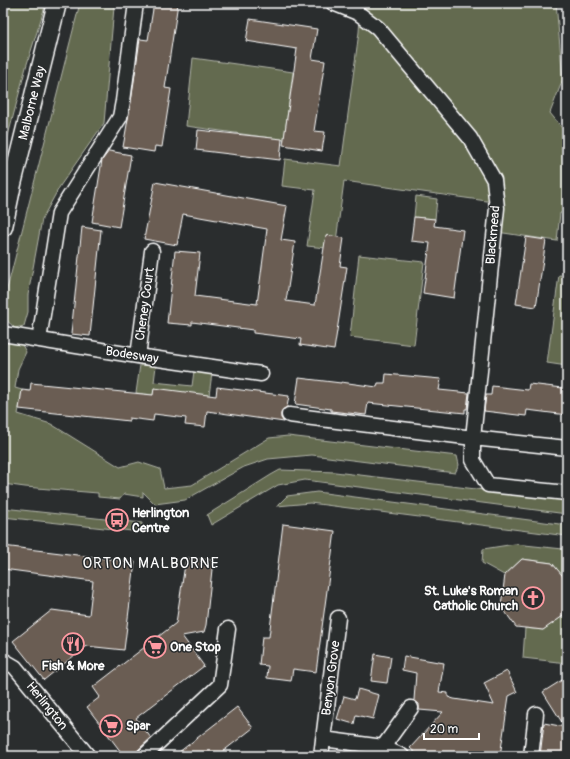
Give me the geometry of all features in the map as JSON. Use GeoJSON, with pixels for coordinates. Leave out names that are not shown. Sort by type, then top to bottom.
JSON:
{"type":"FeatureCollection","features":[{"type":"Feature","properties":{"kind":"street","name":"Malborne Way"},"geometry":{"type":"LineString","coordinates":[[3,227],[7,183],[57,3]]}},
{"type":"Feature","properties":{"kind":"street"},"geometry":{"type":"LineString","coordinates":[[39,340],[59,213],[120,118],[136,3]]}},
{"type":"Feature","properties":{"kind":"street","name":"Blackmead"},"geometry":{"type":"LineString","coordinates":[[333,3],[358,13],[378,28],[470,138],[494,180],[497,208],[473,460],[488,485],[567,492]]}},
{"type":"Feature","properties":{"kind":"street","name":"Cheney Court"},"geometry":{"type":"LineString","coordinates":[[138,356],[152,251]]}},
{"type":"Feature","properties":{"kind":"street","name":"Bodesway"},"geometry":{"type":"LineString","coordinates":[[3,334],[261,374]]}},
{"type":"Feature","properties":{"kind":"street"},"geometry":{"type":"LineString","coordinates":[[289,415],[567,448]]}},
{"type":"Feature","properties":{"kind":"street","name":"Benyon Grove"},"geometry":{"type":"LineString","coordinates":[[321,756],[338,618]]}},
{"type":"Feature","properties":{"kind":"street"},"geometry":{"type":"LineString","coordinates":[[144,756],[220,685],[228,629]]}},
{"type":"Feature","properties":{"kind":"street","name":"Herlington"},"geometry":{"type":"LineString","coordinates":[[3,660],[14,667],[88,756]]}},
{"type":"Feature","properties":{"kind":"street"},"geometry":{"type":"LineString","coordinates":[[383,747],[410,708]]}},
{"type":"Feature","properties":{"kind":"street"},"geometry":{"type":"LineString","coordinates":[[531,756],[536,714]]}},
{"type":"Feature","properties":{"kind":"street"},"geometry":{"type":"LineString","coordinates":[[323,739],[383,747],[402,756]]}},
{"type":"Feature","properties":{"kind":"green space"},"geometry":{"type":"Polygon","coordinates":[[[3,3],[46,3],[26,67],[3,153],[3,3]]]}},
{"type":"Feature","properties":{"kind":"green space"},"geometry":{"type":"Polygon","coordinates":[[[80,3],[109,3],[114,7],[104,123],[60,186],[42,219],[28,295],[28,312],[24,326],[15,328],[4,318],[3,305],[80,3]]]}},
{"type":"Feature","properties":{"kind":"green space"},"geometry":{"type":"Polygon","coordinates":[[[361,3],[556,3],[563,79],[550,113],[567,134],[567,213],[560,213],[557,241],[497,232],[494,202],[344,181],[335,249],[307,246],[315,190],[282,186],[285,159],[341,166],[359,32],[361,3]]]}},
{"type":"Feature","properties":{"kind":"green space"},"geometry":{"type":"Polygon","coordinates":[[[193,58],[293,72],[284,140],[186,126],[193,58]]]}},
{"type":"Feature","properties":{"kind":"green space"},"geometry":{"type":"Polygon","coordinates":[[[416,196],[437,199],[435,219],[414,217],[416,196]]]}},
{"type":"Feature","properties":{"kind":"green space"},"geometry":{"type":"Polygon","coordinates":[[[359,255],[424,262],[414,345],[350,337],[359,255]]]}},
{"type":"Feature","properties":{"kind":"green space"},"geometry":{"type":"Polygon","coordinates":[[[559,275],[567,276],[567,366],[547,363],[559,275]]]}},
{"type":"Feature","properties":{"kind":"green space"},"geometry":{"type":"Polygon","coordinates":[[[3,341],[21,343],[26,352],[18,369],[15,388],[22,390],[18,414],[51,424],[120,467],[139,462],[160,469],[164,488],[192,485],[269,438],[288,436],[457,456],[459,465],[455,473],[312,455],[268,459],[244,467],[185,500],[155,504],[143,492],[143,497],[124,494],[120,499],[98,497],[98,493],[3,484],[3,341]]]}},
{"type":"Feature","properties":{"kind":"green space"},"geometry":{"type":"Polygon","coordinates":[[[140,365],[156,366],[154,382],[192,386],[194,371],[212,373],[208,403],[154,388],[153,395],[136,393],[140,365]]]}},
{"type":"Feature","properties":{"kind":"green space"},"geometry":{"type":"Polygon","coordinates":[[[280,470],[335,472],[567,500],[567,514],[305,480],[278,485],[211,525],[207,515],[280,470]]]}},
{"type":"Feature","properties":{"kind":"green space"},"geometry":{"type":"Polygon","coordinates":[[[317,492],[567,525],[567,536],[310,503],[277,506],[287,496],[317,492]]]}},
{"type":"Feature","properties":{"kind":"green space"},"geometry":{"type":"Polygon","coordinates":[[[3,508],[142,523],[141,532],[3,517],[3,508]]]}},
{"type":"Feature","properties":{"kind":"green space"},"geometry":{"type":"Polygon","coordinates":[[[515,544],[563,549],[567,556],[567,581],[552,563],[522,559],[504,575],[482,563],[483,549],[515,544]]]}},
{"type":"Feature","properties":{"kind":"green space"},"geometry":{"type":"Polygon","coordinates":[[[567,589],[567,663],[523,658],[525,628],[543,630],[563,616],[567,589]]]}},
{"type":"Feature","properties":{"kind":"building"},"geometry":{"type":"Polygon","coordinates":[[[154,3],[178,3],[165,88],[171,89],[162,147],[155,146],[154,152],[123,147],[140,39],[148,40],[154,3]]]}},
{"type":"Feature","properties":{"kind":"building"},"geometry":{"type":"Polygon","coordinates":[[[250,19],[317,29],[312,59],[325,61],[314,131],[325,132],[322,151],[283,145],[297,49],[246,41],[250,19]]]}},
{"type":"Feature","properties":{"kind":"building"},"geometry":{"type":"Polygon","coordinates":[[[198,130],[282,139],[280,160],[196,150],[198,130]]]}},
{"type":"Feature","properties":{"kind":"building"},"geometry":{"type":"Polygon","coordinates":[[[109,151],[131,155],[119,227],[92,222],[102,160],[109,151]]]}},
{"type":"Feature","properties":{"kind":"building"},"geometry":{"type":"Polygon","coordinates":[[[155,182],[287,206],[281,240],[295,242],[286,301],[315,305],[326,235],[344,238],[340,266],[347,267],[334,350],[300,345],[301,339],[253,333],[253,330],[192,322],[192,325],[167,323],[175,251],[200,253],[195,296],[257,304],[267,229],[183,214],[177,245],[144,239],[155,182]]]}},
{"type":"Feature","properties":{"kind":"building"},"geometry":{"type":"Polygon","coordinates":[[[414,217],[435,219],[434,226],[463,230],[454,298],[423,293],[430,243],[411,241],[414,217]]]}},
{"type":"Feature","properties":{"kind":"building"},"geometry":{"type":"Polygon","coordinates":[[[82,227],[101,230],[90,336],[71,334],[82,227]]]}},
{"type":"Feature","properties":{"kind":"building"},"geometry":{"type":"Polygon","coordinates":[[[526,237],[546,240],[536,307],[516,304],[526,237]]]}},
{"type":"Feature","properties":{"kind":"building"},"geometry":{"type":"Polygon","coordinates":[[[386,374],[441,379],[439,390],[469,393],[467,409],[465,409],[465,413],[368,403],[366,415],[331,411],[331,409],[295,404],[299,378],[377,387],[378,383],[385,383],[386,374]]]}},
{"type":"Feature","properties":{"kind":"building"},"geometry":{"type":"Polygon","coordinates":[[[31,383],[153,395],[154,388],[216,396],[217,387],[289,396],[287,407],[282,410],[281,414],[281,418],[284,422],[207,411],[205,427],[185,425],[186,418],[154,414],[153,421],[129,418],[129,421],[19,409],[22,390],[30,391],[31,383]]]}},
{"type":"Feature","properties":{"kind":"building"},"geometry":{"type":"Polygon","coordinates":[[[529,384],[563,388],[563,395],[567,396],[567,415],[527,410],[526,416],[484,411],[486,395],[491,395],[492,386],[528,390],[529,384]]]}},
{"type":"Feature","properties":{"kind":"building"},"geometry":{"type":"Polygon","coordinates":[[[283,524],[335,531],[316,672],[293,669],[291,681],[267,678],[268,666],[259,665],[262,637],[269,637],[283,524]]]}},
{"type":"Feature","properties":{"kind":"building"},"geometry":{"type":"Polygon","coordinates":[[[3,546],[135,562],[124,650],[86,646],[44,680],[13,641],[52,610],[89,615],[93,581],[3,569],[3,546]]]}},
{"type":"Feature","properties":{"kind":"building"},"geometry":{"type":"Polygon","coordinates":[[[186,558],[213,560],[204,632],[182,636],[204,666],[136,718],[151,738],[138,750],[136,756],[124,756],[87,707],[100,697],[93,687],[176,623],[186,558]]]}},
{"type":"Feature","properties":{"kind":"building","name":"St. Luke's Roman Catholic Church"},"geometry":{"type":"Polygon","coordinates":[[[522,559],[552,563],[567,581],[563,616],[543,630],[516,627],[501,606],[505,575],[522,559]]]}},
{"type":"Feature","properties":{"kind":"building"},"geometry":{"type":"Polygon","coordinates":[[[375,654],[391,657],[387,683],[371,681],[375,654]]]}},
{"type":"Feature","properties":{"kind":"building"},"geometry":{"type":"Polygon","coordinates":[[[404,656],[444,663],[439,692],[448,693],[448,697],[494,705],[484,683],[507,671],[517,692],[509,696],[500,756],[419,756],[410,748],[443,712],[419,710],[419,704],[414,700],[416,673],[402,670],[404,656]]]}},
{"type":"Feature","properties":{"kind":"building"},"geometry":{"type":"Polygon","coordinates":[[[567,677],[566,756],[540,756],[544,723],[565,727],[543,692],[567,677]]]}},
{"type":"Feature","properties":{"kind":"building"},"geometry":{"type":"Polygon","coordinates":[[[358,689],[379,695],[373,719],[356,715],[354,724],[337,719],[344,696],[355,699],[358,689]]]}},
{"type":"Feature","properties":{"kind":"building"},"geometry":{"type":"Polygon","coordinates":[[[237,707],[253,728],[217,756],[174,756],[237,707]]]}},
{"type":"Feature","properties":{"kind":"place","name":"Herlington Centre"},"geometry":{"type":"Point","coordinates":[117,520]}},
{"type":"Feature","properties":{"kind":"place","name":"St. Luke's Roman Catholic Church"},"geometry":{"type":"Point","coordinates":[533,598]}},
{"type":"Feature","properties":{"kind":"place","name":"Fish & More"},"geometry":{"type":"Point","coordinates":[73,644]}},
{"type":"Feature","properties":{"kind":"place","name":"One Stop"},"geometry":{"type":"Point","coordinates":[155,647]}},
{"type":"Feature","properties":{"kind":"place","name":"Spar"},"geometry":{"type":"Point","coordinates":[111,726]}},
{"type":"Feature","properties":{"kind":"district","name":"ORTON MALBORNE"},"geometry":{"type":"Point","coordinates":[151,563]}}]}
